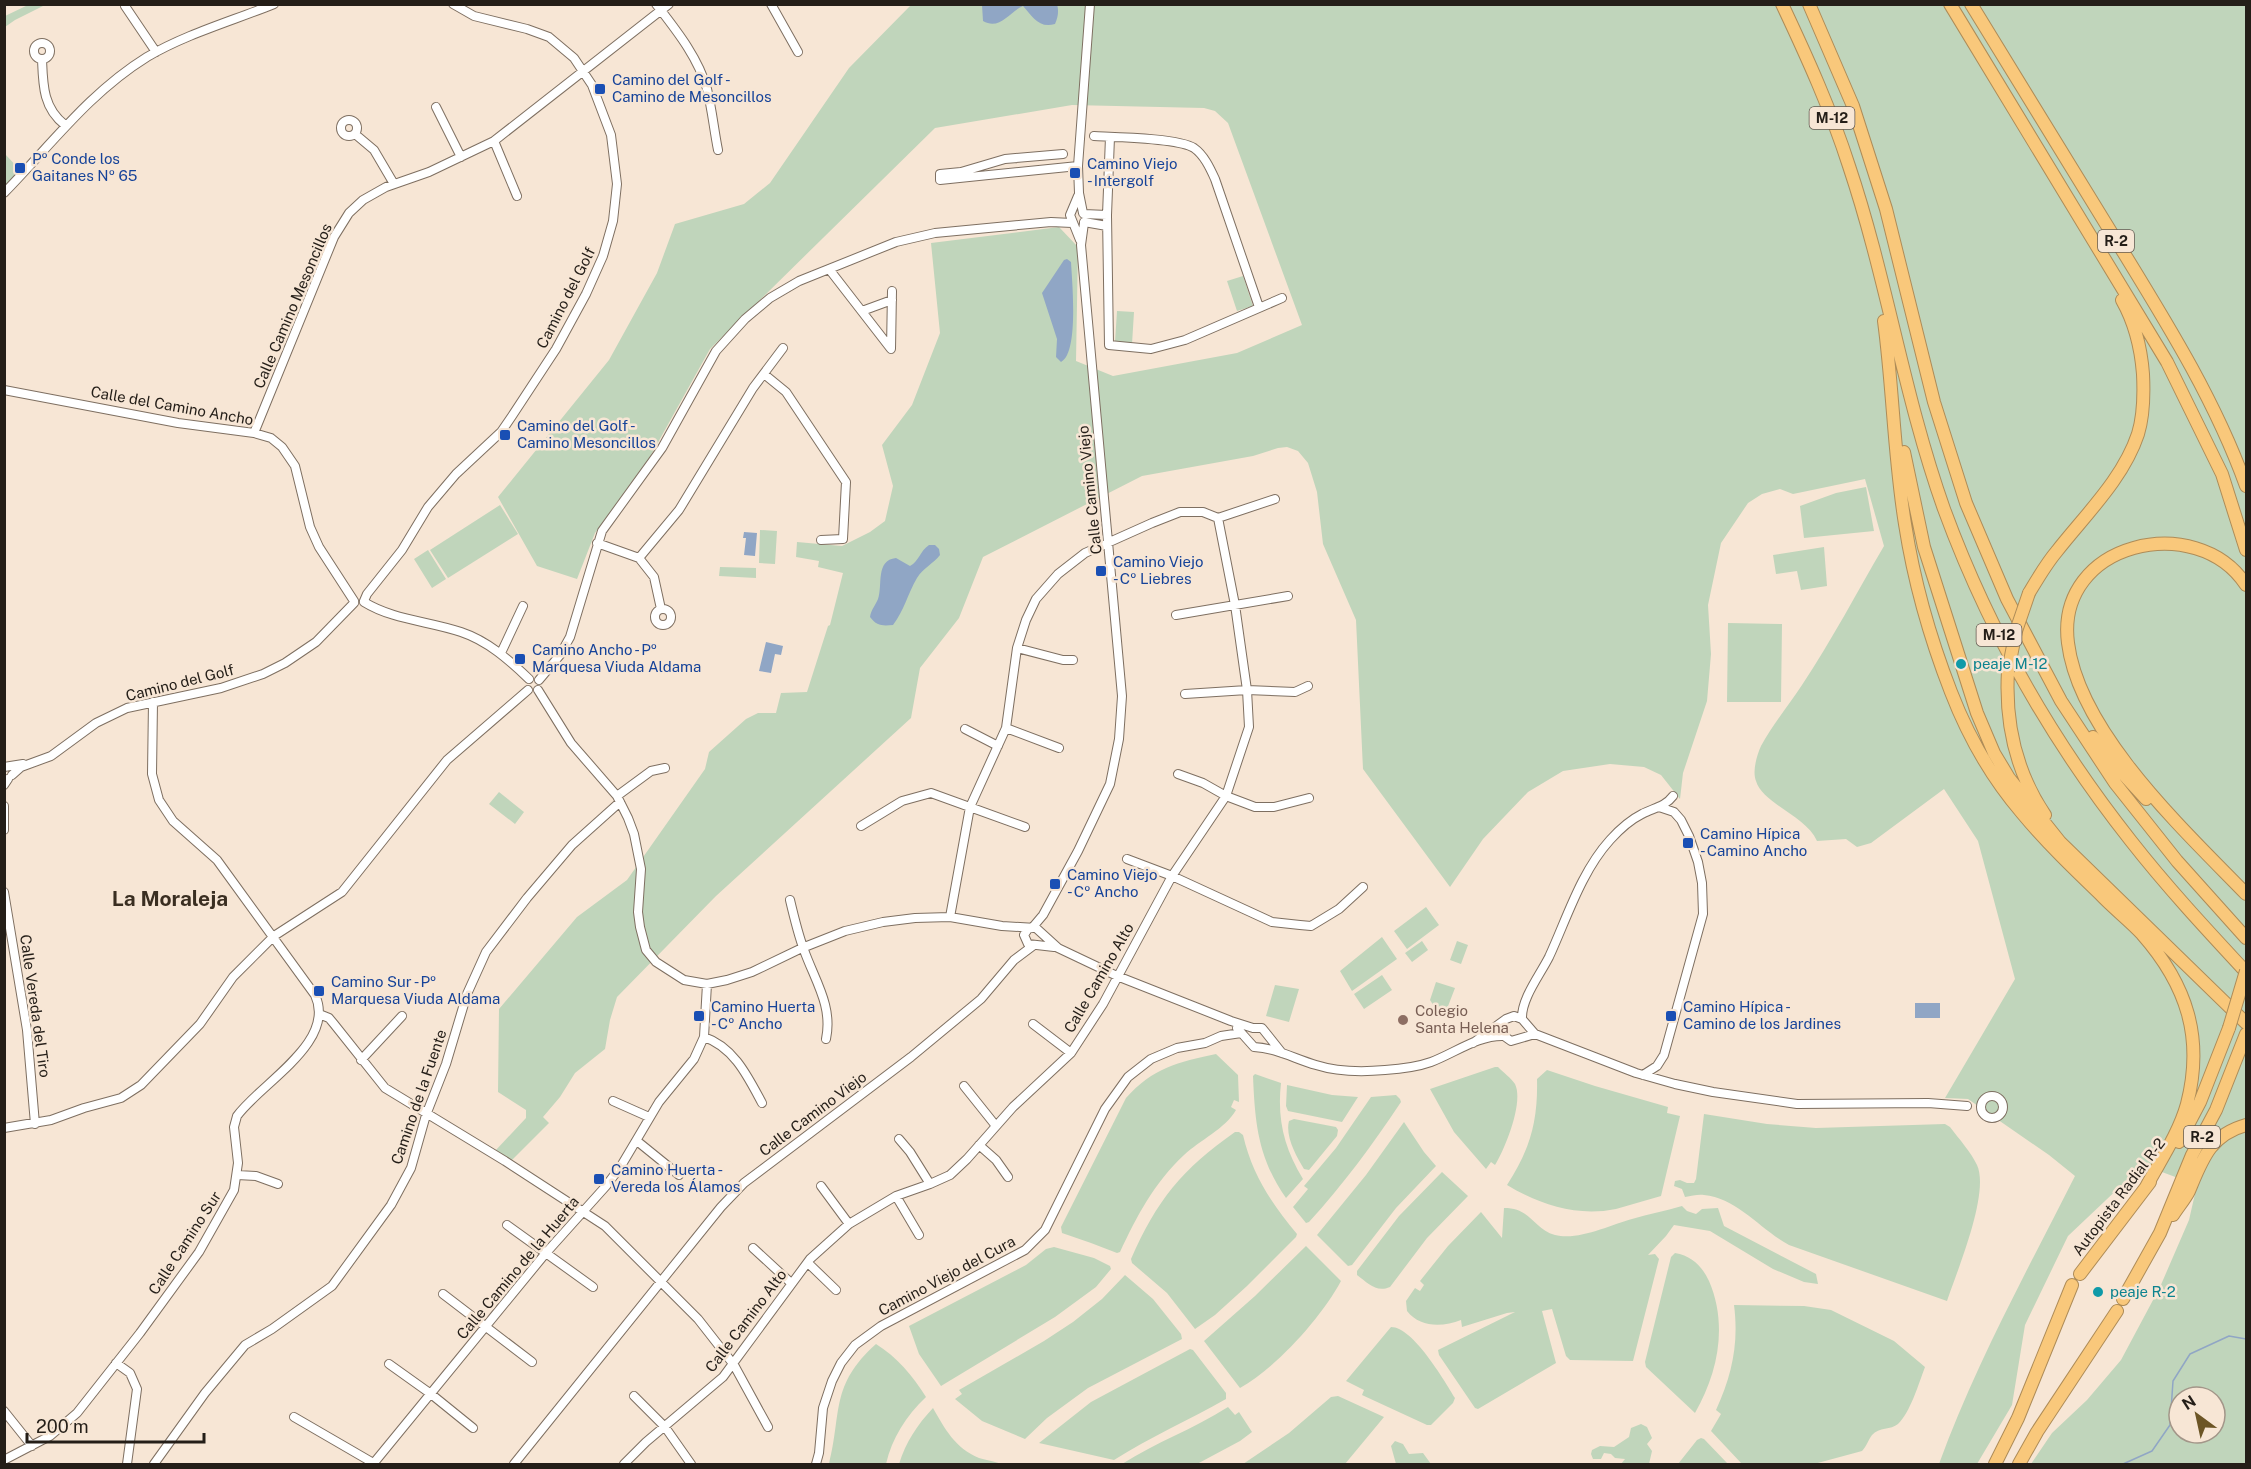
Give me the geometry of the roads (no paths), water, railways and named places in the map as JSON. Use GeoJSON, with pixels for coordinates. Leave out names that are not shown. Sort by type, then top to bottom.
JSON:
{"type":"FeatureCollection","features":[{"type":"Feature","properties":{"kind":"highway","name":"M-12"},"geometry":{"type":"LineString","coordinates":[[1782,4],[1831,115],[1850,168],[1920,432],[1944,507],[1966,565],[2006,650],[2050,726],[2114,820],[2207,930],[2247,971]]}},
{"type":"Feature","properties":{"kind":"highway","name":"M-12"},"geometry":{"type":"LineString","coordinates":[[1809,4],[1853,106],[1886,209],[1934,402],[1966,503],[2007,599],[2061,701],[2115,783],[2177,861],[2247,938]]}},
{"type":"Feature","properties":{"kind":"highway","name":"R-2"},"geometry":{"type":"LineString","coordinates":[[1950,4],[2144,322],[2183,391],[2222,474],[2247,550]]}},
{"type":"Feature","properties":{"kind":"highway","name":"R-2"},"geometry":{"type":"LineString","coordinates":[[1971,4],[2201,382],[2247,486]]}},
{"type":"Feature","properties":{"kind":"highway"},"geometry":{"type":"LineString","coordinates":[[2009,102],[2026,137],[2126,306],[2136,331],[2142,356],[2143,407],[2138,434],[2123,466],[2099,500],[2056,551],[2029,593],[2016,630],[2008,671],[2007,696],[2010,726],[2016,753],[2030,790],[2054,828],[2098,878]]}},
{"type":"Feature","properties":{"kind":"highway"},"geometry":{"type":"LineString","coordinates":[[1869,236],[1883,315],[1904,511],[1914,572],[1924,615],[1951,692],[1986,763],[2022,813],[2061,856],[2140,932],[2163,960],[2179,987],[2191,1021],[2193,1069],[2186,1106],[2178,1128],[2146,1187]]}},
{"type":"Feature","properties":{"kind":"highway"},"geometry":{"type":"LineString","coordinates":[[1892,391],[1924,547],[1981,722],[1994,753],[2030,807],[2060,842],[2247,1023]]}},
{"type":"Feature","properties":{"kind":"highway"},"geometry":{"type":"LineString","coordinates":[[2246,894],[2154,798],[2109,738],[2076,676],[2068,642],[2067,622],[2072,600],[2084,578],[2106,559],[2132,548],[2168,545],[2201,551],[2228,564],[2247,585]]}},
{"type":"Feature","properties":{"kind":"highway"},"geometry":{"type":"LineString","coordinates":[[2025,633],[2065,698],[2112,763],[2189,842],[2246,894]]}},
{"type":"Feature","properties":{"kind":"highway","name":"Autopista Radial R-2"},"geometry":{"type":"LineString","coordinates":[[2080,1274],[2173,1154],[2200,1102],[2229,1028],[2247,971]]}},
{"type":"Feature","properties":{"kind":"highway","name":"R-2"},"geometry":{"type":"LineString","coordinates":[[2124,1299],[2160,1233],[2192,1155],[2216,1110],[2245,1038]]}},
{"type":"Feature","properties":{"kind":"highway"},"geometry":{"type":"LineString","coordinates":[[2160,1233],[2188,1193],[2195,1172],[2208,1150],[2224,1135],[2247,1125]]}},
{"type":"Feature","properties":{"kind":"highway"},"geometry":{"type":"LineString","coordinates":[[1995,1464],[2018,1418],[2072,1285]]}},
{"type":"Feature","properties":{"kind":"highway"},"geometry":{"type":"LineString","coordinates":[[2019,1464],[2037,1432],[2117,1311]]}},
{"type":"Feature","properties":{"kind":"street","name":"Camino del Golf"},"geometry":{"type":"LineString","coordinates":[[7,775],[30,763],[51,756],[107,717],[127,708],[220,688],[263,674],[285,663],[316,642],[360,602],[402,550],[428,507],[456,474],[501,432],[556,349],[586,294],[603,256],[613,220],[617,184],[611,135],[603,110],[584,72],[569,53],[549,38],[474,16],[453,4]]}},
{"type":"Feature","properties":{"kind":"street","name":"Calle Camino Mesoncillos"},"geometry":{"type":"LineString","coordinates":[[254,433],[334,237],[349,213],[363,200],[394,184],[429,171],[494,141],[584,72],[658,8],[669,4]]}},
{"type":"Feature","properties":{"kind":"street"},"geometry":{"type":"LineString","coordinates":[[771,4],[798,52]]}},
{"type":"Feature","properties":{"kind":"street","name":"Calle Camino Viejo"},"geometry":{"type":"LineString","coordinates":[[1035,930],[1110,784],[1119,739],[1122,696],[1081,245],[1083,218],[1078,166],[1090,4]]}},
{"type":"Feature","properties":{"kind":"street"},"geometry":{"type":"LineString","coordinates":[[4,193],[87,102],[156,52],[270,5]]}},
{"type":"Feature","properties":{"kind":"street"},"geometry":{"type":"LineString","coordinates":[[125,6],[156,52]]}},
{"type":"Feature","properties":{"kind":"street"},"geometry":{"type":"LineString","coordinates":[[658,8],[682,38],[699,69],[706,88],[718,150]]}},
{"type":"Feature","properties":{"kind":"street"},"geometry":{"type":"LineString","coordinates":[[42,59],[46,98],[51,111],[65,125]]}},
{"type":"Feature","properties":{"kind":"street"},"geometry":{"type":"LineString","coordinates":[[436,107],[461,157]]}},
{"type":"Feature","properties":{"kind":"street"},"geometry":{"type":"LineString","coordinates":[[355,134],[374,150],[394,184]]}},
{"type":"Feature","properties":{"kind":"street"},"geometry":{"type":"LineString","coordinates":[[1094,136],[1176,143],[1193,147],[1206,161],[1215,179],[1259,307]]}},
{"type":"Feature","properties":{"kind":"street"},"geometry":{"type":"LineString","coordinates":[[1110,137],[1107,215],[1109,345],[1151,349],[1185,340],[1282,298]]}},
{"type":"Feature","properties":{"kind":"street"},"geometry":{"type":"LineString","coordinates":[[494,141],[517,196]]}},
{"type":"Feature","properties":{"kind":"street"},"geometry":{"type":"LineString","coordinates":[[1063,154],[997,161],[961,172],[940,174],[940,180],[1078,166]]}},
{"type":"Feature","properties":{"kind":"street","name":"Calle Camino Viejo"},"geometry":{"type":"LineString","coordinates":[[1079,193],[1072,219],[1081,245]]}},
{"type":"Feature","properties":{"kind":"street"},"geometry":{"type":"LineString","coordinates":[[1072,219],[1077,210],[1083,218],[1107,226]]}},
{"type":"Feature","properties":{"kind":"street"},"geometry":{"type":"LineString","coordinates":[[1072,219],[1077,227],[1083,218],[1107,215]]}},
{"type":"Feature","properties":{"kind":"street"},"geometry":{"type":"LineString","coordinates":[[4,1128],[35,1124],[121,1098],[141,1085],[201,1024],[233,977],[274,936],[342,892],[447,760],[533,690],[540,687],[539,681],[560,655],[570,637],[602,531],[662,448],[717,351],[745,319],[770,298],[799,281],[896,242],[935,233],[1072,219]]}},
{"type":"Feature","properties":{"kind":"street"},"geometry":{"type":"LineString","coordinates":[[829,269],[891,353],[892,296],[862,311]]}},
{"type":"Feature","properties":{"kind":"street"},"geometry":{"type":"LineString","coordinates":[[639,558],[679,510],[764,374],[783,348]]}},
{"type":"Feature","properties":{"kind":"street"},"geometry":{"type":"LineString","coordinates":[[764,374],[786,392],[846,482],[843,539],[821,540]]}},
{"type":"Feature","properties":{"kind":"street","name":"Calle del Camino Ancho"},"geometry":{"type":"LineString","coordinates":[[4,390],[178,423],[254,433],[271,438],[291,459],[299,478],[310,527],[319,547],[348,589],[360,602]]}},
{"type":"Feature","properties":{"kind":"street"},"geometry":{"type":"LineString","coordinates":[[950,917],[970,807],[1006,728],[1017,648],[1036,599],[1058,574],[1085,553],[1152,523],[1180,512],[1203,513],[1218,518],[1275,499]]}},
{"type":"Feature","properties":{"kind":"street","name":"Calle Camino Alto"},"geometry":{"type":"LineString","coordinates":[[624,1464],[734,1365],[791,1283],[808,1263],[849,1224],[896,1196],[930,1185],[950,1175],[1013,1107],[1071,1053],[1103,1004],[1173,876],[1226,796],[1249,727],[1248,690],[1218,518]]}},
{"type":"Feature","properties":{"kind":"street"},"geometry":{"type":"LineString","coordinates":[[597,543],[639,558],[654,577],[661,609]]}},
{"type":"Feature","properties":{"kind":"street"},"geometry":{"type":"LineString","coordinates":[[1176,615],[1288,597]]}},
{"type":"Feature","properties":{"kind":"street"},"geometry":{"type":"LineString","coordinates":[[360,602],[418,622],[462,632],[501,653],[529,679],[534,678],[539,681]]}},
{"type":"Feature","properties":{"kind":"street"},"geometry":{"type":"LineString","coordinates":[[501,653],[523,606]]}},
{"type":"Feature","properties":{"kind":"street"},"geometry":{"type":"LineString","coordinates":[[1017,648],[1063,660],[1073,660]]}},
{"type":"Feature","properties":{"kind":"street"},"geometry":{"type":"LineString","coordinates":[[529,679],[526,686],[533,690],[571,743],[618,799],[634,834],[641,869],[638,912],[646,950],[656,962],[684,980],[706,984],[727,980],[752,972],[845,931],[883,922],[950,917],[1035,930],[1058,948],[1118,976],[1228,1020],[1253,1028],[1262,1028],[1282,1053]]}},
{"type":"Feature","properties":{"kind":"street"},"geometry":{"type":"LineString","coordinates":[[1185,694],[1248,690],[1295,692],[1308,686]]}},
{"type":"Feature","properties":{"kind":"street"},"geometry":{"type":"LineString","coordinates":[[153,702],[152,774],[159,800],[173,821],[217,860],[274,936],[315,995],[319,1014],[334,1024],[385,1088],[584,1210],[605,1226],[698,1319],[734,1365],[768,1427]]}},
{"type":"Feature","properties":{"kind":"street"},"geometry":{"type":"LineString","coordinates":[[1006,728],[1059,748]]}},
{"type":"Feature","properties":{"kind":"street"},"geometry":{"type":"LineString","coordinates":[[965,729],[998,746]]}},
{"type":"Feature","properties":{"kind":"street","name":"Camino de la Fuente"},"geometry":{"type":"LineString","coordinates":[[154,1464],[205,1393],[245,1345],[272,1329],[332,1286],[391,1205],[411,1168],[426,1115],[446,1064],[467,994],[486,952],[527,898],[572,845],[618,799],[651,771],[664,768]]}},
{"type":"Feature","properties":{"kind":"street"},"geometry":{"type":"LineString","coordinates":[[1178,774],[1256,807],[1274,807],[1309,798]]}},
{"type":"Feature","properties":{"kind":"street"},"geometry":{"type":"LineString","coordinates":[[861,826],[902,801],[931,793],[1024,827]]}},
{"type":"Feature","properties":{"kind":"street"},"geometry":{"type":"LineString","coordinates":[[1523,1037],[1522,1008],[1597,856],[1624,826],[1642,814],[1659,807],[1673,796],[1674,812]]}},
{"type":"Feature","properties":{"kind":"street"},"geometry":{"type":"LineString","coordinates":[[4,806],[4,830]]}},
{"type":"Feature","properties":{"kind":"street"},"geometry":{"type":"LineString","coordinates":[[1659,807],[1674,812],[1682,820],[1698,862],[1702,883],[1703,914],[1661,1062],[1665,1081]]}},
{"type":"Feature","properties":{"kind":"street"},"geometry":{"type":"LineString","coordinates":[[1127,859],[1173,876],[1272,922],[1311,926],[1339,909],[1363,887]]}},
{"type":"Feature","properties":{"kind":"street","name":"Calle Vereda del Tiro"},"geometry":{"type":"LineString","coordinates":[[4,892],[27,1030],[35,1124]]}},
{"type":"Feature","properties":{"kind":"street"},"geometry":{"type":"LineString","coordinates":[[790,900],[802,948],[825,999],[828,1028],[826,1039]]}},
{"type":"Feature","properties":{"kind":"street"},"geometry":{"type":"LineString","coordinates":[[1002,926],[1024,939],[1028,944],[1058,948]]}},
{"type":"Feature","properties":{"kind":"street"},"geometry":{"type":"LineString","coordinates":[[1014,960],[1020,943],[1035,930]]}},
{"type":"Feature","properties":{"kind":"street"},"geometry":{"type":"LineString","coordinates":[[1035,930],[1040,939],[1035,944]]}},
{"type":"Feature","properties":{"kind":"street","name":"Calle Camino Viejo"},"geometry":{"type":"LineString","coordinates":[[514,1464],[721,1207],[744,1183],[911,1057],[981,999],[1014,960],[1035,944]]}},
{"type":"Feature","properties":{"kind":"street","name":"Calle Camino de la Huerta"},"geometry":{"type":"LineString","coordinates":[[374,1464],[545,1254],[606,1186],[637,1141],[659,1102],[694,1059],[704,1037],[706,984]]}},
{"type":"Feature","properties":{"kind":"street","name":"Calle Camino Sur"},"geometry":{"type":"LineString","coordinates":[[4,1460],[65,1425],[77,1413],[199,1252],[230,1199],[237,1174],[234,1122],[243,1108],[308,1045],[316,1028],[319,1014]]}},
{"type":"Feature","properties":{"kind":"street"},"geometry":{"type":"LineString","coordinates":[[361,1060],[402,1016]]}},
{"type":"Feature","properties":{"kind":"street"},"geometry":{"type":"LineString","coordinates":[[1473,1043],[1510,1017],[1524,1022],[1535,1034],[1643,1074],[1740,1097],[1797,1104],[1928,1103],[1967,1106],[1988,1118],[1994,1118],[2001,1112],[2003,1106],[1999,1098],[1993,1096],[1967,1106]]}},
{"type":"Feature","properties":{"kind":"street"},"geometry":{"type":"LineString","coordinates":[[1228,1020],[1254,1047],[1282,1053],[1320,1066],[1365,1072],[1407,1068],[1428,1063],[1490,1036],[1504,1036],[1515,1041],[1535,1034]]}},
{"type":"Feature","properties":{"kind":"street"},"geometry":{"type":"LineString","coordinates":[[1221,1036],[1228,1020]]}},
{"type":"Feature","properties":{"kind":"street"},"geometry":{"type":"LineString","coordinates":[[1504,1022],[1502,1029],[1504,1036]]}},
{"type":"Feature","properties":{"kind":"street"},"geometry":{"type":"LineString","coordinates":[[1033,1024],[1071,1053]]}},
{"type":"Feature","properties":{"kind":"street"},"geometry":{"type":"LineString","coordinates":[[1244,1036],[1253,1028]]}},
{"type":"Feature","properties":{"kind":"street","name":"Camino Viejo del Cura"},"geometry":{"type":"LineString","coordinates":[[816,1464],[823,1408],[841,1363],[855,1345],[881,1326],[1025,1250],[1045,1230],[1105,1109],[1128,1077],[1151,1059],[1177,1048],[1221,1036],[1244,1036]]}},
{"type":"Feature","properties":{"kind":"street"},"geometry":{"type":"LineString","coordinates":[[1261,1047],[1268,1036]]}},
{"type":"Feature","properties":{"kind":"street"},"geometry":{"type":"LineString","coordinates":[[704,1037],[713,1040],[741,1065],[762,1103]]}},
{"type":"Feature","properties":{"kind":"street"},"geometry":{"type":"LineString","coordinates":[[1643,1074],[1661,1062]]}},
{"type":"Feature","properties":{"kind":"street"},"geometry":{"type":"LineString","coordinates":[[964,1086],[996,1126]]}},
{"type":"Feature","properties":{"kind":"street"},"geometry":{"type":"LineString","coordinates":[[613,1101],[650,1117]]}},
{"type":"Feature","properties":{"kind":"street"},"geometry":{"type":"LineString","coordinates":[[1981,1112],[1982,1101]]}},
{"type":"Feature","properties":{"kind":"street"},"geometry":{"type":"LineString","coordinates":[[899,1139],[910,1152],[930,1185]]}},
{"type":"Feature","properties":{"kind":"street"},"geometry":{"type":"LineString","coordinates":[[637,1141],[679,1175]]}},
{"type":"Feature","properties":{"kind":"street"},"geometry":{"type":"LineString","coordinates":[[979,1145],[996,1160],[1008,1177]]}},
{"type":"Feature","properties":{"kind":"street"},"geometry":{"type":"LineString","coordinates":[[237,1174],[256,1176],[278,1184]]}},
{"type":"Feature","properties":{"kind":"street"},"geometry":{"type":"LineString","coordinates":[[821,1186],[849,1224]]}},
{"type":"Feature","properties":{"kind":"street"},"geometry":{"type":"LineString","coordinates":[[896,1196],[919,1235]]}},
{"type":"Feature","properties":{"kind":"street"},"geometry":{"type":"LineString","coordinates":[[507,1225],[593,1287]]}},
{"type":"Feature","properties":{"kind":"street"},"geometry":{"type":"LineString","coordinates":[[753,1248],[791,1283]]}},
{"type":"Feature","properties":{"kind":"street"},"geometry":{"type":"LineString","coordinates":[[808,1263],[836,1290]]}},
{"type":"Feature","properties":{"kind":"street"},"geometry":{"type":"LineString","coordinates":[[443,1294],[532,1362]]}},
{"type":"Feature","properties":{"kind":"street"},"geometry":{"type":"LineString","coordinates":[[116,1363],[130,1373],[137,1389],[127,1464]]}},
{"type":"Feature","properties":{"kind":"street"},"geometry":{"type":"LineString","coordinates":[[389,1364],[473,1428]]}},
{"type":"Feature","properties":{"kind":"street"},"geometry":{"type":"LineString","coordinates":[[634,1396],[665,1427],[691,1464]]}},
{"type":"Feature","properties":{"kind":"street"},"geometry":{"type":"LineString","coordinates":[[4,1411],[32,1446]]}},
{"type":"Feature","properties":{"kind":"street"},"geometry":{"type":"LineString","coordinates":[[294,1417],[374,1464]]}},
{"type":"Feature","properties":{"kind":"water"},"geometry":{"type":"Polygon","coordinates":[[[1057,4],[1058,14],[1055,24],[1040,23],[1023,6],[995,24],[983,21],[982,5],[1057,4]]]}},
{"type":"Feature","properties":{"kind":"water"},"geometry":{"type":"Polygon","coordinates":[[[1064,260],[1071,262],[1073,316],[1070,345],[1067,356],[1061,362],[1056,357],[1057,339],[1042,293],[1064,260]]]}},
{"type":"Feature","properties":{"kind":"water"},"geometry":{"type":"Polygon","coordinates":[[[744,532],[757,533],[755,556],[744,555],[746,538],[743,538],[744,532]]]}},
{"type":"Feature","properties":{"kind":"water"},"geometry":{"type":"Polygon","coordinates":[[[929,545],[935,545],[940,555],[917,578],[893,625],[877,624],[870,617],[878,599],[882,568],[885,563],[896,558],[910,566],[929,545]]]}},
{"type":"Feature","properties":{"kind":"water"},"geometry":{"type":"Polygon","coordinates":[[[766,642],[783,646],[781,655],[775,654],[771,673],[759,671],[766,642]]]}},
{"type":"Feature","properties":{"kind":"water"},"geometry":{"type":"Polygon","coordinates":[[[1915,1003],[1940,1003],[1940,1018],[1915,1018],[1915,1003]]]}},
{"type":"Feature","properties":{"kind":"waterway"},"geometry":{"type":"LineString","coordinates":[[2123,1464],[2152,1451],[2170,1425],[2173,1381],[2190,1354],[2229,1336],[2246,1339]]}},
{"type":"Feature","properties":{"kind":"place","name":"Camino del Golf - Camino de Mesoncillos"},"geometry":{"type":"Point","coordinates":[600,89]}},
{"type":"Feature","properties":{"kind":"place","name":"Pº Conde los Gaitanes Nº 65"},"geometry":{"type":"Point","coordinates":[20,168]}},
{"type":"Feature","properties":{"kind":"place","name":"Camino Viejo - Intergolf"},"geometry":{"type":"Point","coordinates":[1075,173]}},
{"type":"Feature","properties":{"kind":"place","name":"Camino del Golf - Camino Mesoncillos"},"geometry":{"type":"Point","coordinates":[505,435]}},
{"type":"Feature","properties":{"kind":"place","name":"Camino Viejo - Cº Liebres"},"geometry":{"type":"Point","coordinates":[1101,571]}},
{"type":"Feature","properties":{"kind":"place","name":"Camino Ancho - Pº Marquesa Viuda Aldama"},"geometry":{"type":"Point","coordinates":[520,659]}},
{"type":"Feature","properties":{"kind":"place","name":"peaje M-12"},"geometry":{"type":"Point","coordinates":[1961,664]}},
{"type":"Feature","properties":{"kind":"place","name":"Camino Hípica - Camino Ancho"},"geometry":{"type":"Point","coordinates":[1688,843]}},
{"type":"Feature","properties":{"kind":"place","name":"Camino Viejo - Cº Ancho"},"geometry":{"type":"Point","coordinates":[1055,884]}},
{"type":"Feature","properties":{"kind":"place","name":"Camino Sur - Pº Marquesa Viuda Aldama"},"geometry":{"type":"Point","coordinates":[319,991]}},
{"type":"Feature","properties":{"kind":"place","name":"Camino Huerta - Cº Ancho"},"geometry":{"type":"Point","coordinates":[699,1016]}},
{"type":"Feature","properties":{"kind":"place","name":"Camino Hípica - Camino de los Jardines"},"geometry":{"type":"Point","coordinates":[1671,1016]}},
{"type":"Feature","properties":{"kind":"place","name":"Colegio Santa Helena"},"geometry":{"type":"Point","coordinates":[1403,1020]}},
{"type":"Feature","properties":{"kind":"place","name":"Camino Huerta - Vereda los Álamos"},"geometry":{"type":"Point","coordinates":[599,1179]}},
{"type":"Feature","properties":{"kind":"place","name":"peaje R-2"},"geometry":{"type":"Point","coordinates":[2098,1292]}},
{"type":"Feature","properties":{"kind":"district","name":"La Moraleja"},"geometry":{"type":"Point","coordinates":[170,899]}}]}
